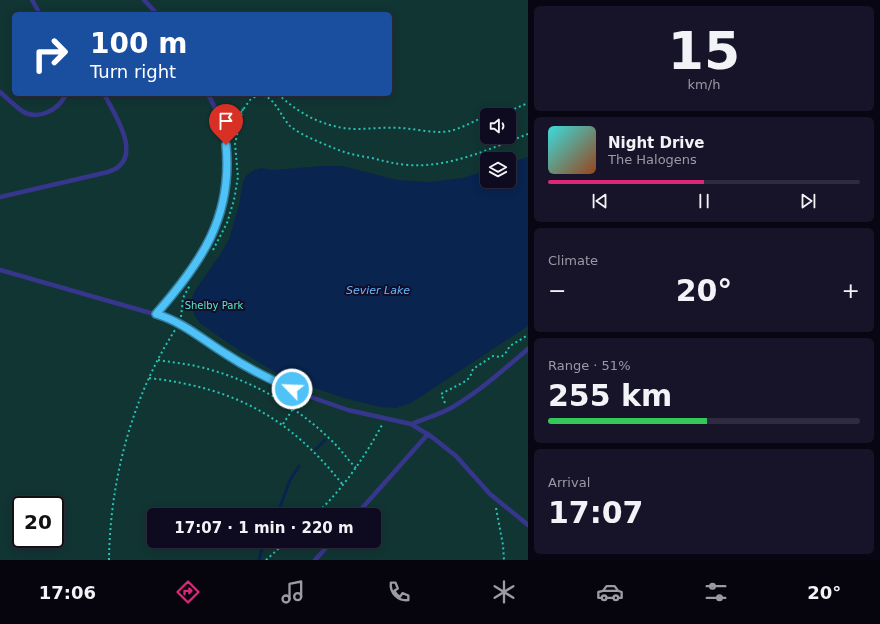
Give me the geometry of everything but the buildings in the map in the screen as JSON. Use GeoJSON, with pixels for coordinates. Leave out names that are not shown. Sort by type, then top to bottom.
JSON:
{"type":"FeatureCollection","features":[{"type":"Feature","properties":{"kind":"lane"},"geometry":{"type":"LineString","coordinates":[[32,0],[39,12]]}},
{"type":"Feature","properties":{"kind":"lane"},"geometry":{"type":"LineString","coordinates":[[144,0],[155,12]]}},
{"type":"Feature","properties":{"kind":"lane"},"geometry":{"type":"LineString","coordinates":[[0,92],[22,111],[33,114],[45,113],[55,108],[65,96]]}},
{"type":"Feature","properties":{"kind":"lane"},"geometry":{"type":"LineString","coordinates":[[0,198],[108,172],[119,166],[126,156],[126,140],[105,96]]}},
{"type":"Feature","properties":{"kind":"lane"},"geometry":{"type":"LineString","coordinates":[[156,314],[180,288],[199,258],[216,227],[223,206],[227,178],[224,137],[217,113],[209,96]]}},
{"type":"Feature","properties":{"kind":"lane"},"geometry":{"type":"LineString","coordinates":[[0,270],[156,314],[179,323],[226,354],[265,377],[305,395],[348,410],[411,424],[428,434],[456,456],[490,494],[528,525]]}},
{"type":"Feature","properties":{"kind":"lane"},"geometry":{"type":"LineString","coordinates":[[411,424],[449,409],[468,398],[486,385],[528,349]]}},
{"type":"Feature","properties":{"kind":"lane"},"geometry":{"type":"LineString","coordinates":[[362,508],[428,434]]}},
{"type":"Feature","properties":{"kind":"lane"},"geometry":{"type":"LineString","coordinates":[[315,560],[326,548]]}},
{"type":"Feature","properties":{"kind":"path"},"geometry":{"type":"LineString","coordinates":[[224,137],[252,96]]}},
{"type":"Feature","properties":{"kind":"path"},"geometry":{"type":"LineString","coordinates":[[250,100],[256,96]]}},
{"type":"Feature","properties":{"kind":"path"},"geometry":{"type":"LineString","coordinates":[[262,96],[266,97],[290,126],[304,134],[338,150],[390,163],[426,165],[462,159],[528,134]]}},
{"type":"Feature","properties":{"kind":"path"},"geometry":{"type":"LineString","coordinates":[[280,96],[307,116],[341,128],[401,128],[447,131],[480,119]]}},
{"type":"Feature","properties":{"kind":"path"},"geometry":{"type":"LineString","coordinates":[[516,108],[528,104]]}},
{"type":"Feature","properties":{"kind":"path"},"geometry":{"type":"LineString","coordinates":[[108,560],[114,494],[123,453],[134,414],[149,378],[179,323]]}},
{"type":"Feature","properties":{"kind":"path"},"geometry":{"type":"LineString","coordinates":[[449,409],[441,394],[466,381],[470,377],[473,369],[493,356],[501,357],[510,346],[528,335]]}},
{"type":"Feature","properties":{"kind":"path"},"geometry":{"type":"LineString","coordinates":[[158,360],[191,365],[223,373],[254,386],[293,409],[309,421],[334,443],[356,468]]}},
{"type":"Feature","properties":{"kind":"path"},"geometry":{"type":"LineString","coordinates":[[149,378],[191,385],[232,397],[258,409],[282,424],[305,442],[325,462],[344,485]]}},
{"type":"Feature","properties":{"kind":"path"},"geometry":{"type":"LineString","coordinates":[[282,424],[293,409]]}},
{"type":"Feature","properties":{"kind":"path"},"geometry":{"type":"LineString","coordinates":[[323,508],[331,501],[356,468],[371,445],[385,418]]}},
{"type":"Feature","properties":{"kind":"path"},"geometry":{"type":"LineString","coordinates":[[495,507],[501,532],[504,560]]}},
{"type":"Feature","properties":{"kind":"path"},"geometry":{"type":"LineString","coordinates":[[266,560],[279,548]]}},
{"type":"Feature","properties":{"kind":"green space","name":"Shelby Park"},"geometry":{"type":"Polygon","coordinates":[[[0,0],[528,0],[528,560],[0,560],[0,0]]]}},
{"type":"Feature","properties":{"kind":"water","name":"Sevier Lake"},"geometry":{"type":"Polygon","coordinates":[[[528,157],[528,326],[411,403],[396,408],[380,407],[344,398],[309,386],[275,372],[240,351],[201,324],[195,316],[192,299],[194,292],[220,255],[229,239],[239,205],[243,182],[246,176],[254,170],[261,168],[273,170],[342,166],[397,180],[430,182],[463,178],[480,172],[480,188],[516,188],[516,161],[528,157]]]}},
{"type":"Feature","properties":{"kind":"waterway"},"geometry":{"type":"LineString","coordinates":[[316,449],[325,440]]}},
{"type":"Feature","properties":{"kind":"waterway"},"geometry":{"type":"LineString","coordinates":[[280,508],[290,480],[299,466]]}},
{"type":"Feature","properties":{"kind":"waterway"},"geometry":{"type":"LineString","coordinates":[[259,560],[262,548]]}},
{"type":"Feature","properties":{"kind":"route"},"geometry":{"type":"LineString","coordinates":[[226,145],[226,187],[222,212],[216,227],[180,288],[156,314],[179,323],[226,354],[265,377],[292,389]]}}]}
